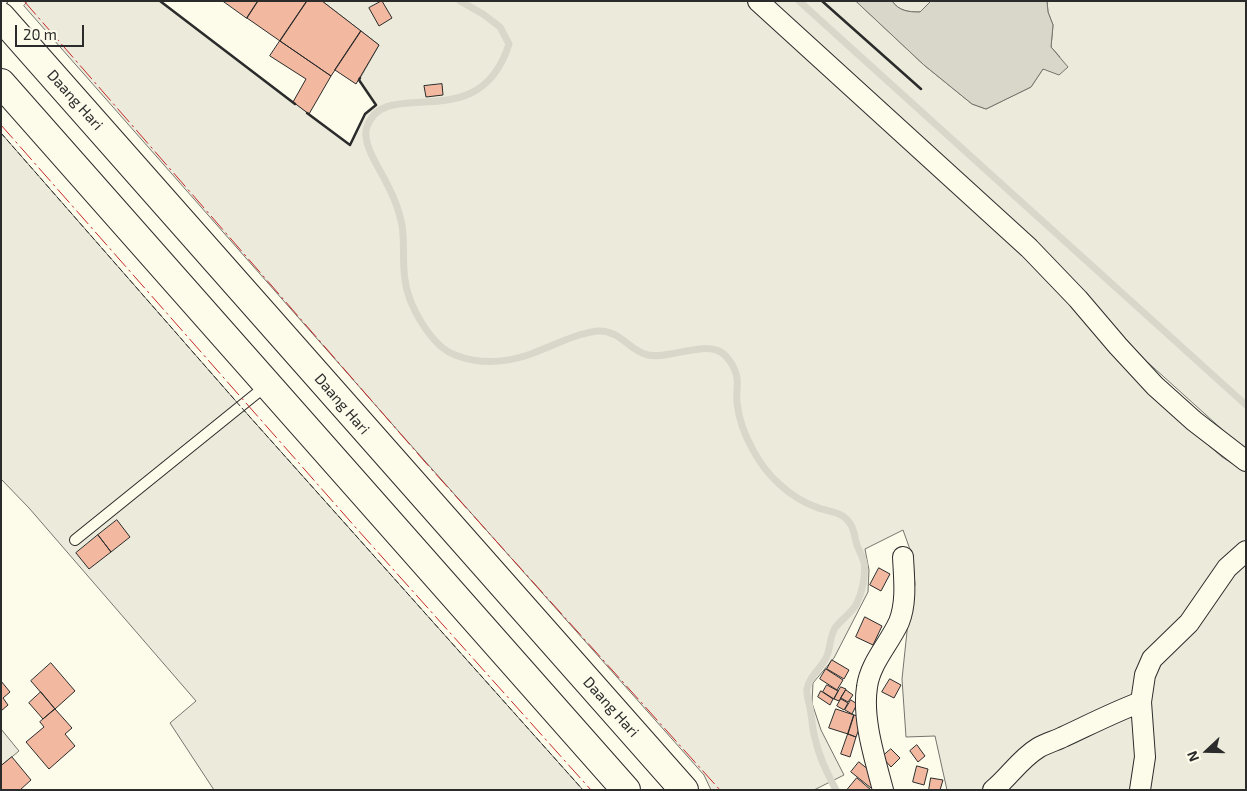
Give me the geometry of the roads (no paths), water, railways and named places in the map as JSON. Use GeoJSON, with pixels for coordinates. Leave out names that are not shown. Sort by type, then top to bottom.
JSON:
{"type":"FeatureCollection","features":[{"type":"Feature","properties":{"kind":"main road","name":"Daang Hari"},"geometry":{"type":"LineString","coordinates":[[1,17],[684,790]]}},
{"type":"Feature","properties":{"kind":"main road"},"geometry":{"type":"LineString","coordinates":[[1,83],[626,790]]}},
{"type":"Feature","properties":{"kind":"main road"},"geometry":{"type":"LineString","coordinates":[[244,357],[275,328]]}},
{"type":"Feature","properties":{"kind":"street"},"geometry":{"type":"LineString","coordinates":[[758,1],[1030,248],[1155,386],[1194,421],[1246,461]]}},
{"type":"Feature","properties":{"kind":"street"},"geometry":{"type":"LineString","coordinates":[[1140,790],[1145,757],[1141,702],[1145,675],[1152,659],[1190,623],[1227,568],[1246,550]]}},
{"type":"Feature","properties":{"kind":"street"},"geometry":{"type":"LineString","coordinates":[[883,790],[873,751],[867,714],[867,687],[875,662],[899,621],[905,590],[903,557]]}},
{"type":"Feature","properties":{"kind":"street"},"geometry":{"type":"LineString","coordinates":[[993,790],[1001,784],[1019,762],[1038,747],[1118,710],[1141,702]]}},
{"type":"Feature","properties":{"kind":"lane"},"geometry":{"type":"LineString","coordinates":[[75,540],[268,384]]}},
{"type":"Feature","properties":{"kind":"waterway"},"geometry":{"type":"LineString","coordinates":[[460,1],[483,14],[500,27],[509,44],[495,73],[477,90],[455,98],[433,102],[392,105],[377,112],[367,127],[366,133],[369,148],[392,194],[399,214],[403,232],[405,280],[416,312],[422,324],[437,343],[455,355],[473,360],[500,361],[519,358],[572,338],[598,331],[613,334],[641,353],[648,355],[655,356],[709,349],[716,350],[727,357],[737,378],[737,403],[741,422],[747,439],[758,459],[779,484],[788,491],[806,503],[846,518],[852,527],[863,561],[864,579],[856,605],[835,628],[826,658],[810,680],[807,689],[817,745],[836,790]]}},
{"type":"Feature","properties":{"kind":"waterway"},"geometry":{"type":"LineString","coordinates":[[799,1],[1246,405]]}}]}
